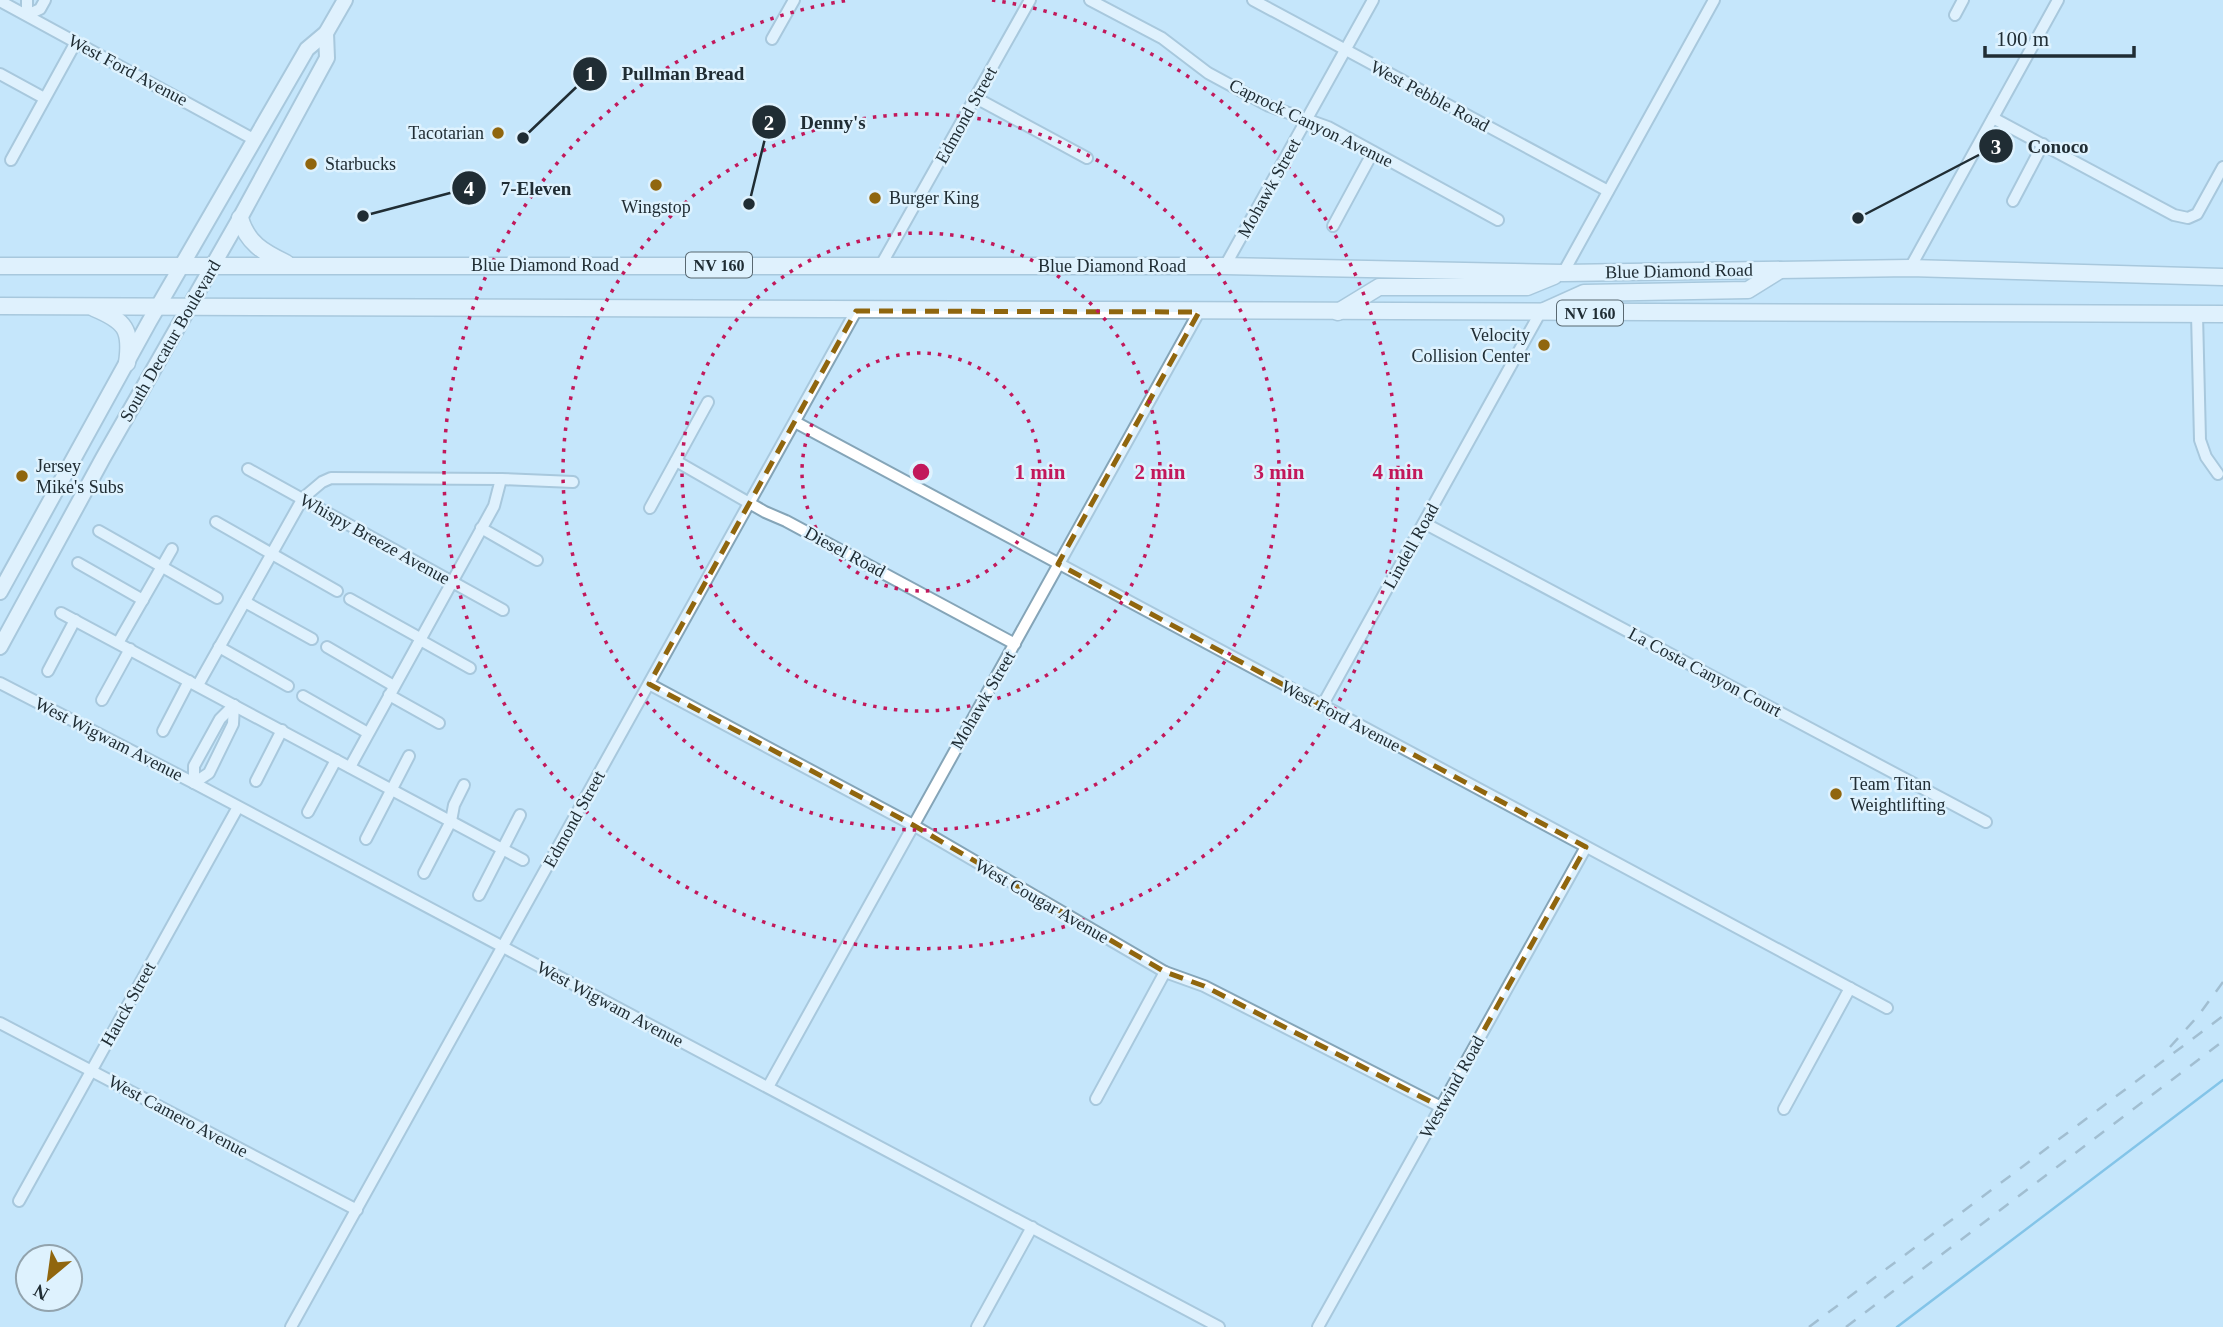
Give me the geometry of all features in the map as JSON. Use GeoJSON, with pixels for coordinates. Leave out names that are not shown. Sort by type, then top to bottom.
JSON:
{"type":"FeatureCollection","features":[{"type":"Feature","properties":{"kind":"highway"},"geometry":{"type":"LineString","coordinates":[[240,218],[244,231],[253,244],[291,265]]}},
{"type":"Feature","properties":{"kind":"highway","name":"Blue Diamond Road"},"geometry":{"type":"LineString","coordinates":[[0,266],[1225,266],[1563,273],[1910,268],[2223,277]]}},
{"type":"Feature","properties":{"kind":"highway"},"geometry":{"type":"LineString","coordinates":[[1540,313],[1584,293],[1748,290],[1780,270]]}},
{"type":"Feature","properties":{"kind":"highway"},"geometry":{"type":"LineString","coordinates":[[1338,312],[1379,287],[1527,287],[1563,273]]}},
{"type":"Feature","properties":{"kind":"highway","name":"NV 160"},"geometry":{"type":"LineString","coordinates":[[0,306],[2223,314]]}},
{"type":"Feature","properties":{"kind":"highway"},"geometry":{"type":"LineString","coordinates":[[88,306],[111,315],[127,330],[127,363]]}},
{"type":"Feature","properties":{"kind":"main road","name":"South Decatur Boulevard"},"geometry":{"type":"LineString","coordinates":[[0,592],[159,306],[307,49],[326,33],[345,0]]}},
{"type":"Feature","properties":{"kind":"main road","name":"South Decatur Boulevard"},"geometry":{"type":"LineString","coordinates":[[0,647],[327,58],[326,33]]}},
{"type":"Feature","properties":{"kind":"street"},"geometry":{"type":"LineString","coordinates":[[26,0],[27,15],[40,9],[45,0]]}},
{"type":"Feature","properties":{"kind":"street"},"geometry":{"type":"LineString","coordinates":[[772,39],[794,0]]}},
{"type":"Feature","properties":{"kind":"street","name":"Edmond Street"},"geometry":{"type":"LineString","coordinates":[[881,265],[1030,0]]}},
{"type":"Feature","properties":{"kind":"street","name":"Caprock Canyon Avenue"},"geometry":{"type":"LineString","coordinates":[[1090,0],[1162,38],[1208,73],[1269,106],[1328,127],[1499,220]]}},
{"type":"Feature","properties":{"kind":"street","name":"West Pebble Road"},"geometry":{"type":"LineString","coordinates":[[1253,0],[1608,191]]}},
{"type":"Feature","properties":{"kind":"street","name":"Mohawk Street"},"geometry":{"type":"LineString","coordinates":[[1225,266],[1373,0]]}},
{"type":"Feature","properties":{"kind":"street"},"geometry":{"type":"LineString","coordinates":[[1563,273],[1714,0]]}},
{"type":"Feature","properties":{"kind":"street"},"geometry":{"type":"LineString","coordinates":[[1955,15],[1963,0]]}},
{"type":"Feature","properties":{"kind":"street"},"geometry":{"type":"LineString","coordinates":[[1910,268],[2058,0]]}},
{"type":"Feature","properties":{"kind":"street","name":"West Ford Avenue"},"geometry":{"type":"LineString","coordinates":[[0,1],[255,140]]}},
{"type":"Feature","properties":{"kind":"street"},"geometry":{"type":"LineString","coordinates":[[11,160],[76,42]]}},
{"type":"Feature","properties":{"kind":"street"},"geometry":{"type":"LineString","coordinates":[[0,74],[44,97]]}},
{"type":"Feature","properties":{"kind":"street"},"geometry":{"type":"LineString","coordinates":[[976,98],[1087,158]]}},
{"type":"Feature","properties":{"kind":"street"},"geometry":{"type":"LineString","coordinates":[[1993,118],[2174,215],[2188,218],[2197,214],[2223,167]]}},
{"type":"Feature","properties":{"kind":"street"},"geometry":{"type":"LineString","coordinates":[[2012,201],[2043,144]]}},
{"type":"Feature","properties":{"kind":"street"},"geometry":{"type":"LineString","coordinates":[[1332,226],[1373,152]]}},
{"type":"Feature","properties":{"kind":"street","name":"Edmond Street"},"geometry":{"type":"LineString","coordinates":[[291,1327],[856,311]]}},
{"type":"Feature","properties":{"kind":"street","name":"Mohawk Street"},"geometry":{"type":"LineString","coordinates":[[768,1087],[1199,312]]}},
{"type":"Feature","properties":{"kind":"street","name":"Lindell Road"},"geometry":{"type":"LineString","coordinates":[[1322,706],[1540,313]]}},
{"type":"Feature","properties":{"kind":"street"},"geometry":{"type":"LineString","coordinates":[[2197,314],[2200,440],[2206,457],[2218,474]]}},
{"type":"Feature","properties":{"kind":"street"},"geometry":{"type":"LineString","coordinates":[[650,508],[708,402]]}},
{"type":"Feature","properties":{"kind":"street","name":"West Ford Avenue"},"geometry":{"type":"LineString","coordinates":[[794,422],[1887,1008]]}},
{"type":"Feature","properties":{"kind":"street","name":"Diesel Road"},"geometry":{"type":"LineString","coordinates":[[676,461],[1015,644]]}},
{"type":"Feature","properties":{"kind":"street","name":"Whispy Breeze Avenue"},"geometry":{"type":"LineString","coordinates":[[247,469],[503,610]]}},
{"type":"Feature","properties":{"kind":"street"},"geometry":{"type":"LineString","coordinates":[[163,731],[219,647],[303,498],[322,482],[331,478],[573,482]]}},
{"type":"Feature","properties":{"kind":"street"},"geometry":{"type":"LineString","coordinates":[[350,767],[494,506],[502,479]]}},
{"type":"Feature","properties":{"kind":"street"},"geometry":{"type":"LineString","coordinates":[[215,522],[337,591]]}},
{"type":"Feature","properties":{"kind":"street","name":"La Costa Canyon Court"},"geometry":{"type":"LineString","coordinates":[[1424,523],[1986,822]]}},
{"type":"Feature","properties":{"kind":"street"},"geometry":{"type":"LineString","coordinates":[[481,528],[537,560]]}},
{"type":"Feature","properties":{"kind":"street"},"geometry":{"type":"LineString","coordinates":[[99,531],[217,598]]}},
{"type":"Feature","properties":{"kind":"street"},"geometry":{"type":"LineString","coordinates":[[118,643],[172,549]]}},
{"type":"Feature","properties":{"kind":"street"},"geometry":{"type":"LineString","coordinates":[[78,564],[143,600]]}},
{"type":"Feature","properties":{"kind":"street"},"geometry":{"type":"LineString","coordinates":[[350,599],[470,668]]}},
{"type":"Feature","properties":{"kind":"street"},"geometry":{"type":"LineString","coordinates":[[245,602],[312,639]]}},
{"type":"Feature","properties":{"kind":"street"},"geometry":{"type":"LineString","coordinates":[[61,612],[523,860]]}},
{"type":"Feature","properties":{"kind":"street"},"geometry":{"type":"LineString","coordinates":[[48,671],[75,620]]}},
{"type":"Feature","properties":{"kind":"street"},"geometry":{"type":"LineString","coordinates":[[219,647],[288,686]]}},
{"type":"Feature","properties":{"kind":"street"},"geometry":{"type":"LineString","coordinates":[[327,647],[439,723]]}},
{"type":"Feature","properties":{"kind":"street"},"geometry":{"type":"LineString","coordinates":[[102,700],[130,649]]}},
{"type":"Feature","properties":{"kind":"street","name":"West Wigwam Avenue"},"geometry":{"type":"LineString","coordinates":[[0,683],[194,783],[1219,1327]]}},
{"type":"Feature","properties":{"kind":"street","name":"West Cougar Avenue"},"geometry":{"type":"LineString","coordinates":[[649,684],[913,825],[1165,972],[1227,997],[1441,1107]]}},
{"type":"Feature","properties":{"kind":"street"},"geometry":{"type":"LineString","coordinates":[[303,696],[368,733]]}},
{"type":"Feature","properties":{"kind":"street"},"geometry":{"type":"LineString","coordinates":[[194,783],[209,773],[233,724],[234,705]]}},
{"type":"Feature","properties":{"kind":"street"},"geometry":{"type":"LineString","coordinates":[[194,783],[194,766],[220,719],[234,705]]}},
{"type":"Feature","properties":{"kind":"street"},"geometry":{"type":"LineString","coordinates":[[256,781],[282,730]]}},
{"type":"Feature","properties":{"kind":"street"},"geometry":{"type":"LineString","coordinates":[[366,839],[409,756]]}},
{"type":"Feature","properties":{"kind":"street"},"geometry":{"type":"LineString","coordinates":[[308,812],[336,760]]}},
{"type":"Feature","properties":{"kind":"street"},"geometry":{"type":"LineString","coordinates":[[424,873],[451,821],[454,805],[464,785]]}},
{"type":"Feature","properties":{"kind":"street","name":"Hauck Street"},"geometry":{"type":"LineString","coordinates":[[19,1201],[238,807]]}},
{"type":"Feature","properties":{"kind":"street"},"geometry":{"type":"LineString","coordinates":[[479,895],[520,815]]}},
{"type":"Feature","properties":{"kind":"street","name":"Westwind Road"},"geometry":{"type":"LineString","coordinates":[[1318,1327],[1586,846]]}},
{"type":"Feature","properties":{"kind":"street"},"geometry":{"type":"LineString","coordinates":[[1096,1099],[1165,972]]}},
{"type":"Feature","properties":{"kind":"street"},"geometry":{"type":"LineString","coordinates":[[1784,1108],[1850,988]]}},
{"type":"Feature","properties":{"kind":"street","name":"West Camero Avenue"},"geometry":{"type":"LineString","coordinates":[[0,1023],[357,1210]]}},
{"type":"Feature","properties":{"kind":"street"},"geometry":{"type":"LineString","coordinates":[[977,1327],[1032,1227]]}},
{"type":"Feature","properties":{"kind":"highlighted area"},"geometry":{"type":"Polygon","coordinates":[[[856,311],[1199,312],[1058,564],[1586,847],[1441,1107],[1204,986],[1165,972],[913,825],[649,684],[856,311]]]}},
{"type":"Feature","properties":{"kind":"waterway"},"geometry":{"type":"LineString","coordinates":[[1897,1327],[2223,1080]]}},
{"type":"Feature","properties":{"kind":"railway"},"geometry":{"type":"LineString","coordinates":[[2170,1047],[2198,1016],[2223,982]]}},
{"type":"Feature","properties":{"kind":"railway"},"geometry":{"type":"LineString","coordinates":[[1809,1327],[2223,1016]]}},
{"type":"Feature","properties":{"kind":"railway"},"geometry":{"type":"LineString","coordinates":[[1846,1327],[2223,1041]]}},
{"type":"Feature","properties":{"kind":"place","name":"Tacotarian"},"geometry":{"type":"Point","coordinates":[498,133]}},
{"type":"Feature","properties":{"kind":"place","name":"Pullman Bread"},"geometry":{"type":"Point","coordinates":[523,138]}},
{"type":"Feature","properties":{"kind":"place","name":"Starbucks"},"geometry":{"type":"Point","coordinates":[311,164]}},
{"type":"Feature","properties":{"kind":"place","name":"Wingstop"},"geometry":{"type":"Point","coordinates":[656,185]}},
{"type":"Feature","properties":{"kind":"place","name":"Burger King"},"geometry":{"type":"Point","coordinates":[875,198]}},
{"type":"Feature","properties":{"kind":"place","name":"Denny's"},"geometry":{"type":"Point","coordinates":[749,204]}},
{"type":"Feature","properties":{"kind":"place","name":"7-Eleven"},"geometry":{"type":"Point","coordinates":[363,216]}},
{"type":"Feature","properties":{"kind":"place","name":"Conoco"},"geometry":{"type":"Point","coordinates":[1858,218]}},
{"type":"Feature","properties":{"kind":"place","name":"Velocity Collision Center"},"geometry":{"type":"Point","coordinates":[1544,345]}},
{"type":"Feature","properties":{"kind":"place","name":"Jersey Mike's Subs"},"geometry":{"type":"Point","coordinates":[22,476]}},
{"type":"Feature","properties":{"kind":"place","name":"Team Titan Weightlifting"},"geometry":{"type":"Point","coordinates":[1836,794]}}]}
